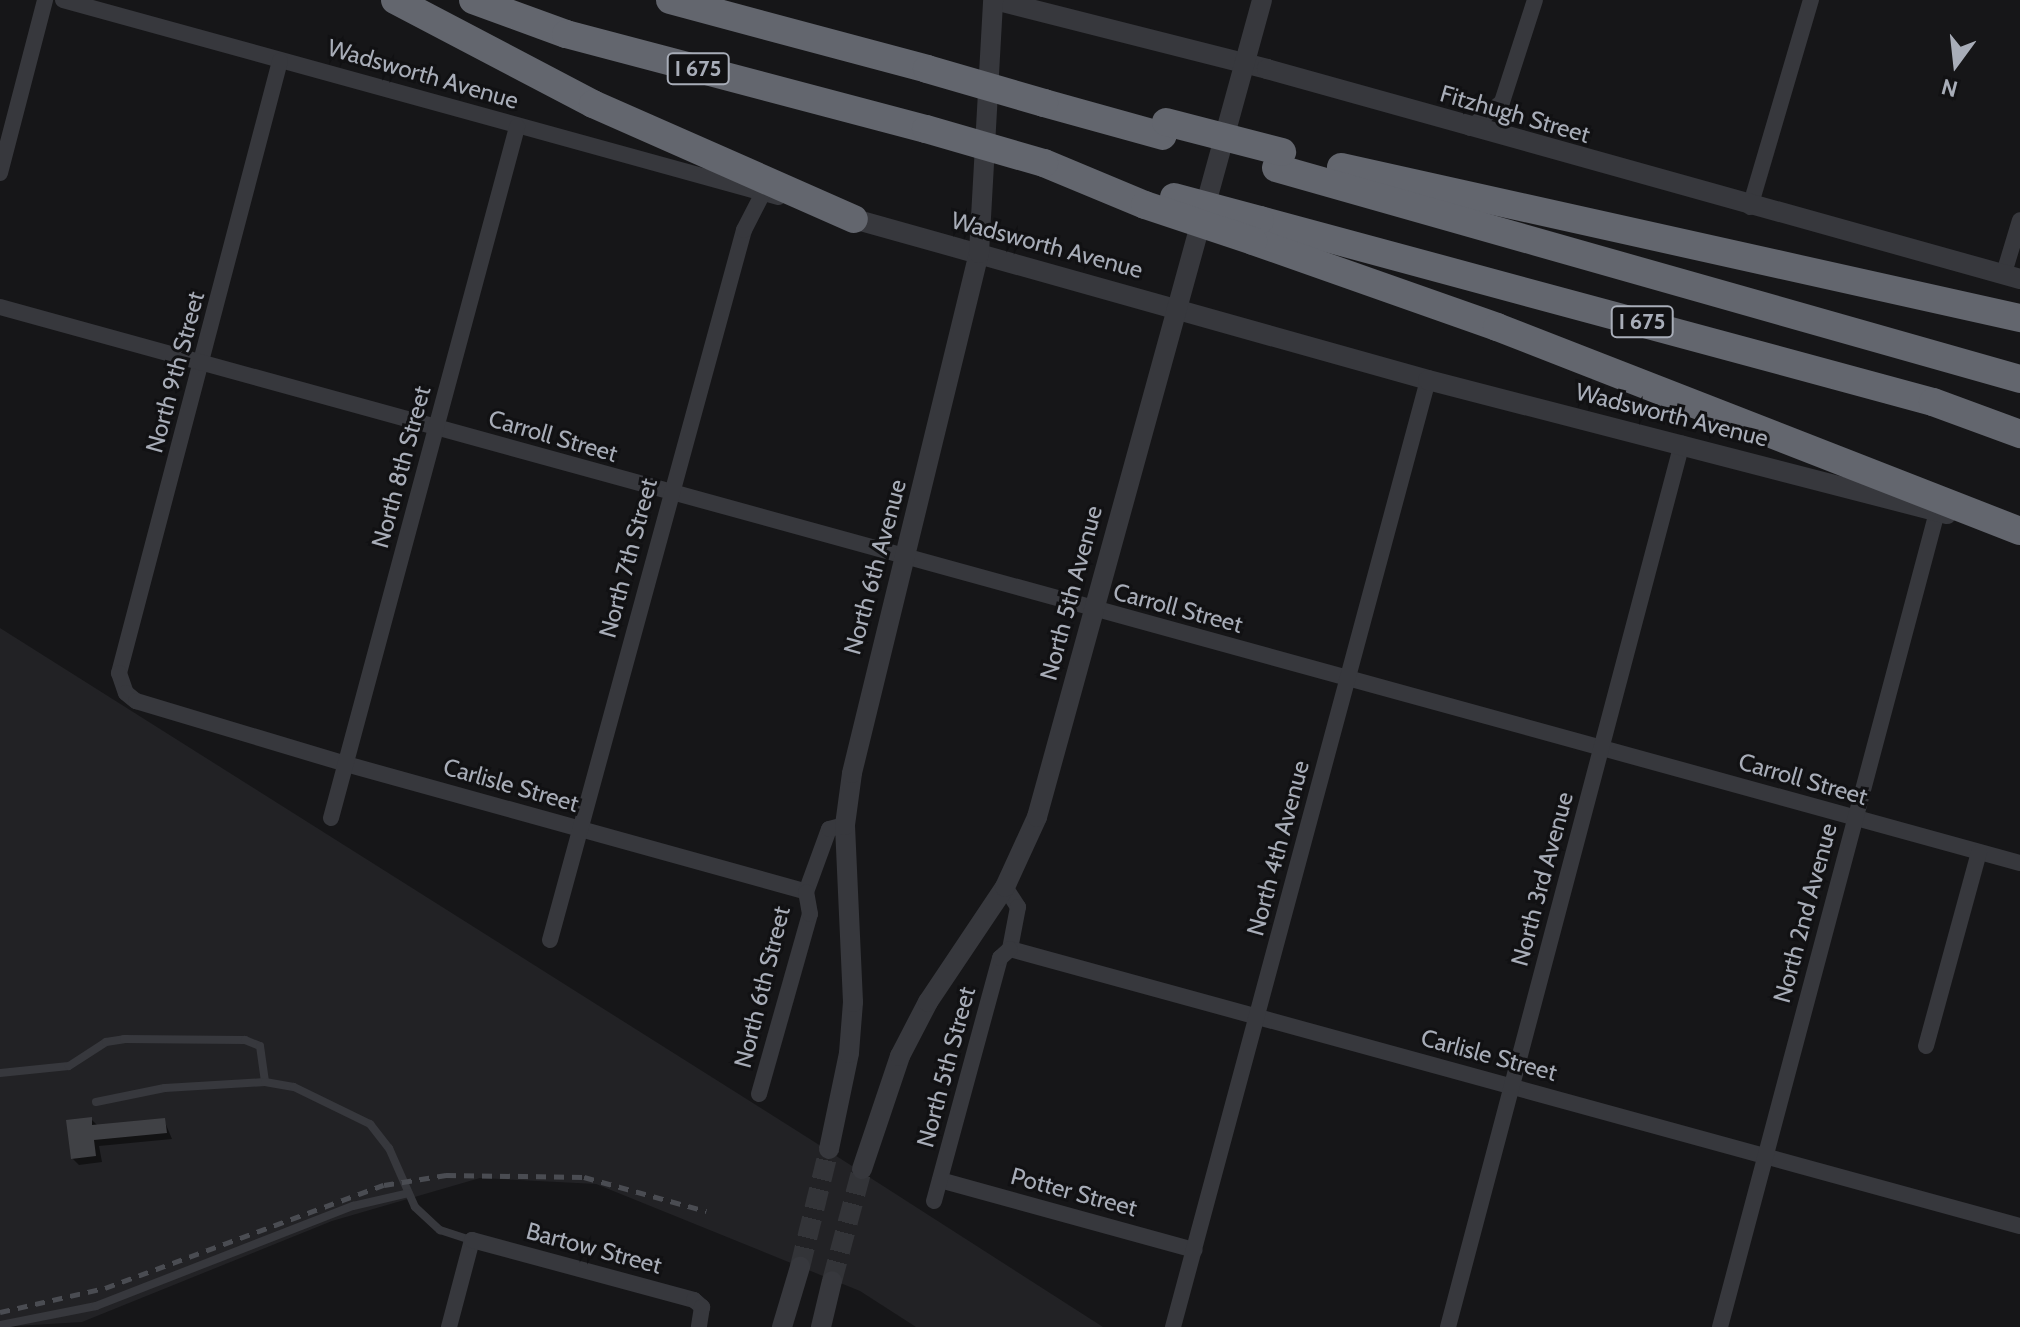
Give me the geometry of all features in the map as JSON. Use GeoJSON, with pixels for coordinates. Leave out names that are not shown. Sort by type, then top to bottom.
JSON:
{"type":"FeatureCollection","features":[{"type":"Feature","properties":{"kind":"highway"},"geometry":{"type":"LineString","coordinates":[[395,0],[593,104],[854,219]]}},
{"type":"Feature","properties":{"kind":"highway","name":"I 675"},"geometry":{"type":"LineString","coordinates":[[473,0],[566,34],[926,129],[1257,230],[1933,402],[2020,434]]}},
{"type":"Feature","properties":{"kind":"highway","name":"I 675"},"geometry":{"type":"LineString","coordinates":[[670,0],[1051,105],[1164,129],[1279,160],[2020,379]]}},
{"type":"Feature","properties":{"kind":"highway"},"geometry":{"type":"LineString","coordinates":[[1279,160],[2020,318]]}},
{"type":"Feature","properties":{"kind":"highway"},"geometry":{"type":"LineString","coordinates":[[1257,230],[2020,533]]}},
{"type":"Feature","properties":{"kind":"street"},"geometry":{"type":"LineString","coordinates":[[0,173],[45,0]]}},
{"type":"Feature","properties":{"kind":"street","name":"Wadsworth Avenue"},"geometry":{"type":"LineString","coordinates":[[63,0],[1428,380],[1682,443],[2020,533]]}},
{"type":"Feature","properties":{"kind":"street","name":"Fitzhugh Street"},"geometry":{"type":"LineString","coordinates":[[994,0],[1243,65],[1750,207],[2012,276]]}},
{"type":"Feature","properties":{"kind":"street","name":"North 6th Avenue"},"geometry":{"type":"LineString","coordinates":[[829,1149],[849,1053],[853,1002],[845,825],[864,707],[905,560],[979,253],[994,0]]}},
{"type":"Feature","properties":{"kind":"street","name":"North 5th Avenue"},"geometry":{"type":"LineString","coordinates":[[862,1169],[900,1056],[928,1002],[1005,887],[1049,780],[1174,307],[1262,0]]}},
{"type":"Feature","properties":{"kind":"street"},"geometry":{"type":"LineString","coordinates":[[1470,128],[1502,102],[1535,0]]}},
{"type":"Feature","properties":{"kind":"street"},"geometry":{"type":"LineString","coordinates":[[1750,207],[1811,0]]}},
{"type":"Feature","properties":{"kind":"street","name":"North 9th Street"},"geometry":{"type":"LineString","coordinates":[[126,693],[119,673],[280,61]]}},
{"type":"Feature","properties":{"kind":"street","name":"North 8th Street"},"geometry":{"type":"LineString","coordinates":[[331,818],[517,127]]}},
{"type":"Feature","properties":{"kind":"street","name":"North 7th Street"},"geometry":{"type":"LineString","coordinates":[[550,940],[669,494],[744,230],[763,193]]}},
{"type":"Feature","properties":{"kind":"street"},"geometry":{"type":"LineString","coordinates":[[2012,276],[2020,220]]}},
{"type":"Feature","properties":{"kind":"street","name":"Carroll Street"},"geometry":{"type":"LineString","coordinates":[[0,307],[905,560],[2020,863]]}},
{"type":"Feature","properties":{"kind":"street","name":"North 4th Avenue"},"geometry":{"type":"LineString","coordinates":[[1173,1327],[1428,380]]}},
{"type":"Feature","properties":{"kind":"street","name":"North 3rd Avenue"},"geometry":{"type":"LineString","coordinates":[[1448,1327],[1682,443]]}},
{"type":"Feature","properties":{"kind":"street","name":"North 2nd Avenue"},"geometry":{"type":"LineString","coordinates":[[1720,1327],[1937,512]]}},
{"type":"Feature","properties":{"kind":"street","name":"Carlisle Street"},"geometry":{"type":"LineString","coordinates":[[126,693],[136,701],[346,764],[806,892]]}},
{"type":"Feature","properties":{"kind":"street"},"geometry":{"type":"LineString","coordinates":[[806,892],[829,829],[845,825]]}},
{"type":"Feature","properties":{"kind":"street"},"geometry":{"type":"LineString","coordinates":[[1926,1046],[1979,852]]}},
{"type":"Feature","properties":{"kind":"street"},"geometry":{"type":"LineString","coordinates":[[1005,887],[1018,907],[1010,949]]}},
{"type":"Feature","properties":{"kind":"street","name":"North 6th Street"},"geometry":{"type":"LineString","coordinates":[[759,1094],[810,914],[806,892]]}},
{"type":"Feature","properties":{"kind":"street","name":"Carlisle Street"},"geometry":{"type":"LineString","coordinates":[[1010,949],[2020,1226]]}},
{"type":"Feature","properties":{"kind":"street","name":"North 5th Street"},"geometry":{"type":"LineString","coordinates":[[934,1201],[1000,958],[1010,949]]}},
{"type":"Feature","properties":{"kind":"street","name":"Potter Street"},"geometry":{"type":"LineString","coordinates":[[940,1180],[1195,1250]]}},
{"type":"Feature","properties":{"kind":"street"},"geometry":{"type":"LineString","coordinates":[[449,1327],[472,1240]]}},
{"type":"Feature","properties":{"kind":"street","name":"Bartow Street"},"geometry":{"type":"LineString","coordinates":[[472,1240],[694,1300],[702,1307],[699,1327]]}},
{"type":"Feature","properties":{"kind":"street"},"geometry":{"type":"LineString","coordinates":[[782,1327],[800,1267]]}},
{"type":"Feature","properties":{"kind":"street"},"geometry":{"type":"LineString","coordinates":[[821,1327],[832,1281]]}},
{"type":"Feature","properties":{"kind":"lane"},"geometry":{"type":"LineString","coordinates":[[0,1073],[69,1066],[106,1042],[124,1039],[245,1040],[260,1046],[265,1082]]}},
{"type":"Feature","properties":{"kind":"lane"},"geometry":{"type":"LineString","coordinates":[[96,1102],[165,1088],[265,1082],[294,1087],[370,1124],[389,1148],[415,1207],[440,1230],[472,1240]]}},
{"type":"Feature","properties":{"kind":"lane"},"geometry":{"type":"LineString","coordinates":[[0,1325],[96,1306],[353,1206],[409,1193]]}},
{"type":"Feature","properties":{"kind":"shaded area"},"geometry":{"type":"Polygon","coordinates":[[[0,628],[1103,1327],[916,1327],[860,1291],[596,1184],[480,1178],[332,1221],[82,1322],[0,1327],[0,628]]]}},
{"type":"Feature","properties":{"kind":"building"},"geometry":{"type":"Polygon","coordinates":[[[92,1117],[92,1125],[165,1118],[167,1133],[94,1140],[96,1156],[71,1159],[66,1120],[92,1117]]]}},
{"type":"Feature","properties":{"kind":"tunnel"},"geometry":{"type":"LineString","coordinates":[[800,1267],[829,1149]]}},
{"type":"Feature","properties":{"kind":"tunnel"},"geometry":{"type":"LineString","coordinates":[[832,1281],[862,1169]]}},
{"type":"Feature","properties":{"kind":"railway"},"geometry":{"type":"LineString","coordinates":[[0,1312],[105,1288],[384,1185],[446,1175],[584,1177],[706,1211]]}}]}
